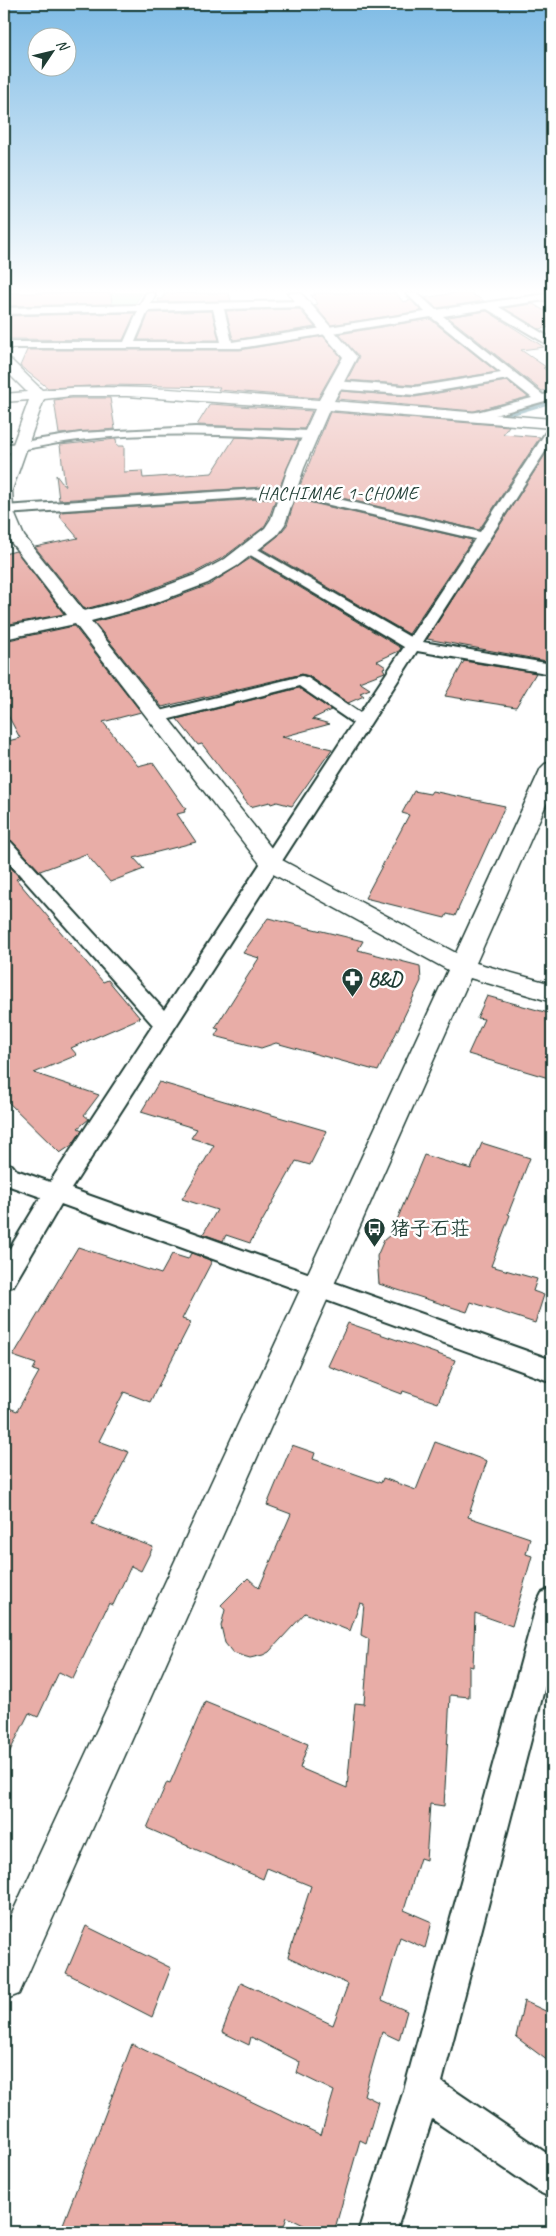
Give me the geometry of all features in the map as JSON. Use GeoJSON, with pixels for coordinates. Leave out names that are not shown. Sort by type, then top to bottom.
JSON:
{"type":"FeatureCollection","features":[{"type":"Feature","properties":{"kind":"street"},"geometry":{"type":"LineString","coordinates":[[37,397],[12,447],[4,490],[5,510],[16,537],[272,864],[462,967],[552,993]]}},
{"type":"Feature","properties":{"kind":"street"},"geometry":{"type":"LineString","coordinates":[[208,397],[552,424]]}},
{"type":"Feature","properties":{"kind":"street"},"geometry":{"type":"LineString","coordinates":[[4,634],[170,594],[218,572],[249,550],[276,526],[310,435],[327,397]]}},
{"type":"Feature","properties":{"kind":"street"},"geometry":{"type":"LineString","coordinates":[[473,417],[546,397]]}},
{"type":"Feature","properties":{"kind":"street"},"geometry":{"type":"LineString","coordinates":[[508,421],[552,408]]}},
{"type":"Feature","properties":{"kind":"street"},"geometry":{"type":"LineString","coordinates":[[12,447],[93,435],[208,430],[310,435]]}},
{"type":"Feature","properties":{"kind":"street"},"geometry":{"type":"LineString","coordinates":[[4,1280],[56,1192],[272,864],[412,645],[552,432]]}},
{"type":"Feature","properties":{"kind":"street"},"geometry":{"type":"LineString","coordinates":[[5,510],[288,491],[483,537]]}},
{"type":"Feature","properties":{"kind":"street"},"geometry":{"type":"LineString","coordinates":[[249,550],[412,645],[552,669]]}},
{"type":"Feature","properties":{"kind":"street"},"geometry":{"type":"LineString","coordinates":[[158,717],[302,681],[363,722]]}},
{"type":"Feature","properties":{"kind":"street"},"geometry":{"type":"LineString","coordinates":[[4,1979],[552,768]]}},
{"type":"Feature","properties":{"kind":"street"},"geometry":{"type":"LineString","coordinates":[[4,846],[166,1026]]}},
{"type":"Feature","properties":{"kind":"street"},"geometry":{"type":"LineString","coordinates":[[5,1175],[552,1371]]}},
{"type":"Feature","properties":{"kind":"street"},"geometry":{"type":"LineString","coordinates":[[377,2232],[422,2090],[552,1603]]}},
{"type":"Feature","properties":{"kind":"street"},"geometry":{"type":"LineString","coordinates":[[422,2090],[552,2179]]}},
{"type":"Feature","properties":{"kind":"building"},"geometry":{"type":"Polygon","coordinates":[[[338,397],[527,397],[474,411],[337,399],[338,397]]]}},
{"type":"Feature","properties":{"kind":"building"},"geometry":{"type":"Polygon","coordinates":[[[110,398],[115,429],[59,434],[54,400],[110,398]]]}},
{"type":"Feature","properties":{"kind":"building"},"geometry":{"type":"Polygon","coordinates":[[[210,404],[312,411],[304,429],[197,425],[210,404]]]}},
{"type":"Feature","properties":{"kind":"building"},"geometry":{"type":"Polygon","coordinates":[[[330,412],[509,426],[503,434],[540,437],[479,530],[299,488],[330,412]]]}},
{"type":"Feature","properties":{"kind":"building"},"geometry":{"type":"Polygon","coordinates":[[[235,437],[299,440],[280,486],[59,500],[56,475],[65,487],[60,445],[116,439],[117,446],[124,446],[124,472],[142,471],[143,478],[212,473],[235,437]]]}},
{"type":"Feature","properties":{"kind":"building"},"geometry":{"type":"Polygon","coordinates":[[[552,444],[552,662],[427,639],[552,444]]]}},
{"type":"Feature","properties":{"kind":"building"},"geometry":{"type":"Polygon","coordinates":[[[276,498],[264,527],[224,557],[194,573],[130,597],[85,609],[35,547],[78,538],[61,518],[60,512],[276,498]]]}},
{"type":"Feature","properties":{"kind":"building"},"geometry":{"type":"Polygon","coordinates":[[[295,499],[472,540],[409,634],[262,549],[278,536],[287,525],[295,499]]]}},
{"type":"Feature","properties":{"kind":"building"},"geometry":{"type":"Polygon","coordinates":[[[16,551],[64,614],[4,625],[4,554],[16,551]]]}},
{"type":"Feature","properties":{"kind":"building"},"geometry":{"type":"Polygon","coordinates":[[[251,558],[401,648],[399,651],[377,661],[386,667],[383,668],[385,672],[359,682],[370,689],[360,693],[364,696],[348,703],[309,676],[302,674],[162,707],[94,622],[144,609],[209,585],[251,558]]]}},
{"type":"Feature","properties":{"kind":"building"},"geometry":{"type":"Polygon","coordinates":[[[74,626],[141,712],[103,722],[138,766],[153,762],[186,809],[184,810],[185,812],[177,814],[196,842],[134,858],[144,869],[110,882],[86,854],[40,871],[12,841],[4,838],[4,742],[20,738],[4,708],[4,641],[74,626]]]}},
{"type":"Feature","properties":{"kind":"building"},"geometry":{"type":"Polygon","coordinates":[[[464,661],[536,673],[516,707],[445,696],[464,661]]]}},
{"type":"Feature","properties":{"kind":"building"},"geometry":{"type":"Polygon","coordinates":[[[299,688],[331,710],[312,719],[330,724],[282,737],[332,749],[292,806],[277,802],[271,804],[270,802],[250,807],[202,744],[198,745],[177,719],[299,688]]]}},
{"type":"Feature","properties":{"kind":"building"},"geometry":{"type":"Polygon","coordinates":[[[414,791],[430,794],[432,791],[505,806],[455,916],[447,914],[445,918],[365,898],[409,815],[402,813],[414,791]]]}},
{"type":"Feature","properties":{"kind":"building"},"geometry":{"type":"Polygon","coordinates":[[[4,860],[20,878],[16,879],[103,982],[108,980],[140,1018],[71,1048],[77,1055],[34,1073],[99,1095],[84,1115],[89,1119],[78,1128],[82,1130],[72,1145],[60,1153],[4,1098],[4,860]]]}},
{"type":"Feature","properties":{"kind":"building"},"geometry":{"type":"Polygon","coordinates":[[[268,918],[363,941],[358,950],[420,966],[421,981],[378,1071],[276,1043],[261,1048],[215,1036],[219,1029],[215,1028],[259,958],[243,953],[268,918]]]}},
{"type":"Feature","properties":{"kind":"building"},"geometry":{"type":"Polygon","coordinates":[[[487,996],[552,1014],[552,1079],[468,1054],[484,1019],[477,1018],[487,996]]]}},
{"type":"Feature","properties":{"kind":"building"},"geometry":{"type":"Polygon","coordinates":[[[159,1082],[327,1131],[310,1165],[296,1161],[250,1243],[226,1235],[223,1241],[203,1234],[217,1210],[182,1199],[214,1145],[191,1138],[197,1129],[141,1112],[159,1082]]]}},
{"type":"Feature","properties":{"kind":"building"},"geometry":{"type":"Polygon","coordinates":[[[482,1143],[530,1158],[508,1214],[510,1215],[491,1266],[537,1279],[533,1291],[544,1295],[535,1323],[471,1302],[467,1312],[379,1284],[377,1256],[384,1240],[395,1231],[394,1227],[424,1155],[471,1169],[482,1143]]]}},
{"type":"Feature","properties":{"kind":"building"},"geometry":{"type":"Polygon","coordinates":[[[78,1247],[161,1274],[172,1254],[188,1259],[191,1253],[212,1261],[182,1319],[191,1322],[150,1402],[124,1392],[99,1441],[129,1452],[92,1524],[153,1547],[141,1571],[131,1566],[113,1605],[109,1603],[73,1679],[59,1672],[38,1717],[29,1713],[4,1763],[4,1406],[17,1411],[39,1372],[33,1370],[36,1364],[13,1356],[78,1247]]]}},
{"type":"Feature","properties":{"kind":"building"},"geometry":{"type":"Polygon","coordinates":[[[348,1323],[455,1360],[438,1403],[403,1391],[402,1394],[328,1366],[348,1323]]]}},
{"type":"Feature","properties":{"kind":"building"},"geometry":{"type":"Polygon","coordinates":[[[435,1442],[487,1461],[468,1517],[530,1538],[526,1554],[532,1556],[512,1626],[475,1613],[473,1667],[469,1666],[469,1697],[450,1695],[444,1806],[430,1804],[426,1860],[420,1858],[404,1910],[432,1922],[425,1948],[400,1937],[382,2000],[407,2011],[399,2040],[382,2032],[364,2095],[378,2102],[366,2143],[360,2140],[334,2232],[318,2232],[287,2217],[282,2232],[60,2232],[132,2044],[321,2135],[334,2091],[297,2073],[300,2062],[251,2037],[249,2045],[222,2032],[241,1982],[333,2025],[348,1984],[288,1957],[311,1886],[267,1868],[263,1879],[147,1828],[167,1782],[170,1783],[205,1702],[308,1744],[300,1768],[347,1788],[355,1703],[364,1704],[369,1639],[361,1635],[364,1604],[360,1603],[350,1631],[305,1613],[269,1652],[250,1658],[233,1653],[225,1643],[221,1626],[225,1610],[221,1605],[248,1578],[259,1588],[291,1514],[267,1505],[292,1445],[315,1453],[313,1459],[381,1483],[383,1478],[416,1490],[435,1442]]]}},
{"type":"Feature","properties":{"kind":"building"},"geometry":{"type":"Polygon","coordinates":[[[86,1926],[171,1968],[152,2017],[66,1973],[86,1926]]]}},
{"type":"Feature","properties":{"kind":"building"},"geometry":{"type":"Polygon","coordinates":[[[524,2001],[552,2014],[552,2064],[516,2037],[524,2001]]]}},
{"type":"Feature","properties":{"kind":"waterway"},"geometry":{"type":"LineString","coordinates":[[508,414],[552,401]]}},
{"type":"Feature","properties":{"kind":"place","name":"B&D"},"geometry":{"type":"Point","coordinates":[352,998]}},
{"type":"Feature","properties":{"kind":"place","name":"猪子石荘"},"geometry":{"type":"Point","coordinates":[374,1247]}},
{"type":"Feature","properties":{"kind":"district","name":"HACHIMAE 1-CHOME"},"geometry":{"type":"Point","coordinates":[338,493]}}]}
